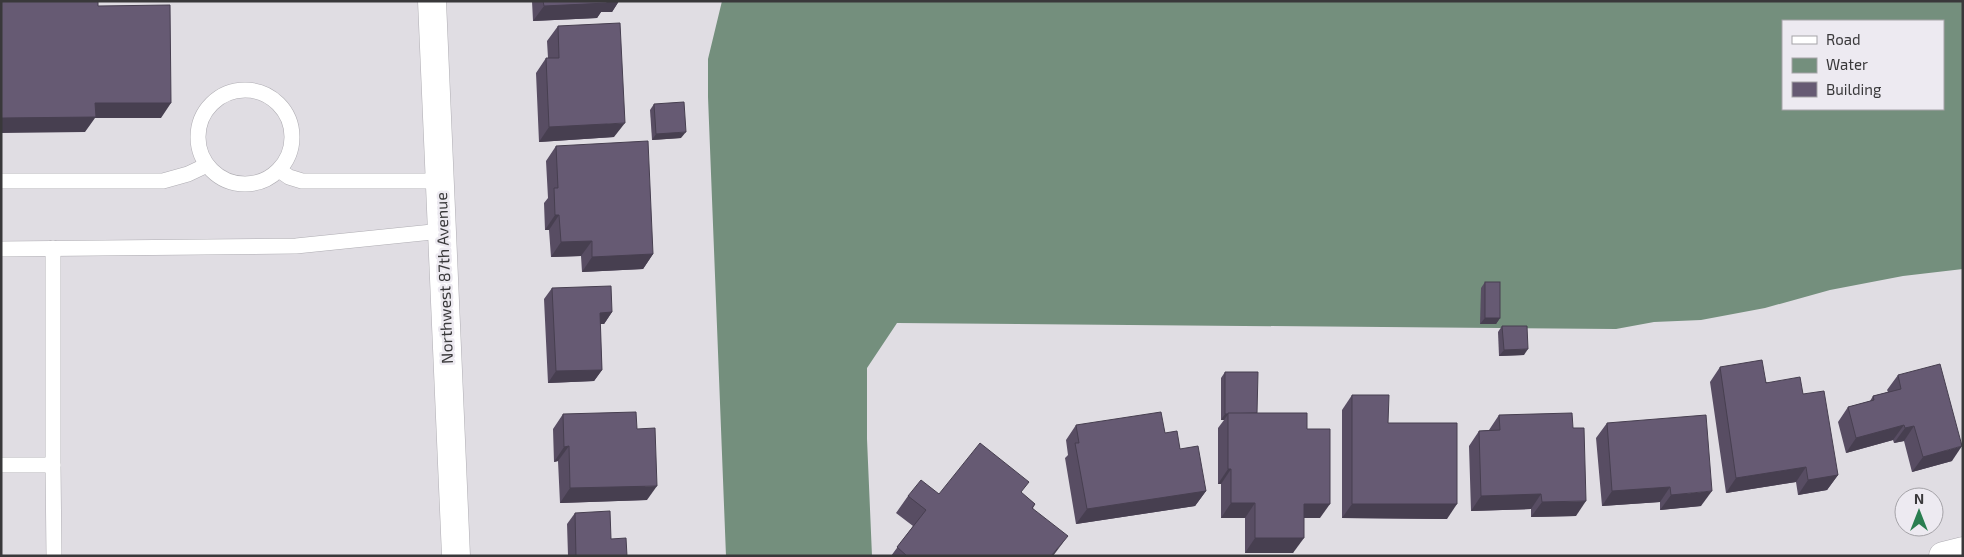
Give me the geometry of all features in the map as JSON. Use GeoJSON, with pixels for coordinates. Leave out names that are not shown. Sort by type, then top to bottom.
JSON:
{"type":"FeatureCollection","features":[{"type":"Feature","properties":{"kind":"street","name":"Northwest 87th Avenue"},"geometry":{"type":"LineString","coordinates":[[432,1],[456,556]]}},
{"type":"Feature","properties":{"kind":"street"},"geometry":{"type":"LineString","coordinates":[[1943,556],[1963,551]]}},
{"type":"Feature","properties":{"kind":"lane"},"geometry":{"type":"LineString","coordinates":[[239,91],[256,92],[271,98],[282,110],[290,124],[292,140],[288,156],[279,170],[266,180],[250,184],[234,183],[219,176],[207,166],[200,153],[199,125],[205,112],[214,102],[226,94],[239,91]]}},
{"type":"Feature","properties":{"kind":"lane"},"geometry":{"type":"LineString","coordinates":[[1,181],[163,181],[207,166]]}},
{"type":"Feature","properties":{"kind":"lane"},"geometry":{"type":"LineString","coordinates":[[279,170],[289,177],[302,181],[440,181]]}},
{"type":"Feature","properties":{"kind":"lane"},"geometry":{"type":"LineString","coordinates":[[1,249],[296,246],[442,231]]}},
{"type":"Feature","properties":{"kind":"lane"},"geometry":{"type":"LineString","coordinates":[[53,248],[54,556]]}},
{"type":"Feature","properties":{"kind":"lane"},"geometry":{"type":"LineString","coordinates":[[1,464],[53,465]]}},
{"type":"Feature","properties":{"kind":"water"},"geometry":{"type":"Polygon","coordinates":[[[722,1],[1963,1],[1963,269],[1903,276],[1830,290],[1765,308],[1701,320],[1654,322],[1616,329],[897,323],[867,368],[867,439],[872,556],[726,556],[708,59],[722,1]]]}},
{"type":"Feature","properties":{"kind":"building"},"geometry":{"type":"Polygon","coordinates":[[[1,1],[98,1],[98,6],[170,5],[171,103],[95,103],[96,117],[1,118],[1,1]]]}},
{"type":"Feature","properties":{"kind":"building"},"geometry":{"type":"Polygon","coordinates":[[[543,1],[607,1],[607,3],[544,6],[543,1]]]}},
{"type":"Feature","properties":{"kind":"building"},"geometry":{"type":"Polygon","coordinates":[[[620,23],[625,123],[549,127],[546,58],[559,58],[558,26],[620,23]]]}},
{"type":"Feature","properties":{"kind":"building"},"geometry":{"type":"Polygon","coordinates":[[[684,102],[686,132],[656,134],[654,104],[684,102]]]}},
{"type":"Feature","properties":{"kind":"building"},"geometry":{"type":"Polygon","coordinates":[[[648,141],[653,254],[592,257],[592,241],[561,242],[559,215],[555,215],[554,188],[558,188],[556,146],[648,141]]]}},
{"type":"Feature","properties":{"kind":"building"},"geometry":{"type":"Polygon","coordinates":[[[1485,282],[1500,282],[1500,318],[1485,318],[1485,282]]]}},
{"type":"Feature","properties":{"kind":"building"},"geometry":{"type":"Polygon","coordinates":[[[611,286],[612,312],[600,313],[602,370],[556,371],[552,288],[611,286]]]}},
{"type":"Feature","properties":{"kind":"building"},"geometry":{"type":"Polygon","coordinates":[[[1502,326],[1527,326],[1528,349],[1504,350],[1502,326]]]}},
{"type":"Feature","properties":{"kind":"building"},"geometry":{"type":"Polygon","coordinates":[[[1762,360],[1766,383],[1800,377],[1803,394],[1824,391],[1838,475],[1808,480],[1806,467],[1736,478],[1720,367],[1762,360]]]}},
{"type":"Feature","properties":{"kind":"building"},"geometry":{"type":"Polygon","coordinates":[[[1940,364],[1962,446],[1923,457],[1914,426],[1905,428],[1904,425],[1856,438],[1848,407],[1874,400],[1873,396],[1901,389],[1898,375],[1940,364]]]}},
{"type":"Feature","properties":{"kind":"building"},"geometry":{"type":"Polygon","coordinates":[[[1225,372],[1258,372],[1257,413],[1225,414],[1225,372]]]}},
{"type":"Feature","properties":{"kind":"building"},"geometry":{"type":"Polygon","coordinates":[[[1352,395],[1389,395],[1388,423],[1457,423],[1457,504],[1352,504],[1352,395]]]}},
{"type":"Feature","properties":{"kind":"building"},"geometry":{"type":"Polygon","coordinates":[[[636,412],[637,429],[655,428],[657,486],[570,488],[569,446],[564,447],[563,414],[636,412]]]}},
{"type":"Feature","properties":{"kind":"building"},"geometry":{"type":"Polygon","coordinates":[[[1161,412],[1165,433],[1177,431],[1180,449],[1198,446],[1206,491],[1087,509],[1075,443],[1079,443],[1076,425],[1161,412]]]}},
{"type":"Feature","properties":{"kind":"building"},"geometry":{"type":"Polygon","coordinates":[[[1228,413],[1307,413],[1307,429],[1330,429],[1330,504],[1304,504],[1304,538],[1255,538],[1255,503],[1231,503],[1231,469],[1228,469],[1228,413]]]}},
{"type":"Feature","properties":{"kind":"building"},"geometry":{"type":"Polygon","coordinates":[[[1572,413],[1573,428],[1584,428],[1586,501],[1542,502],[1541,494],[1481,496],[1479,431],[1500,430],[1499,415],[1572,413]]]}},
{"type":"Feature","properties":{"kind":"building"},"geometry":{"type":"Polygon","coordinates":[[[1706,415],[1712,491],[1671,495],[1670,487],[1612,491],[1607,423],[1706,415]]]}},
{"type":"Feature","properties":{"kind":"building"},"geometry":{"type":"Polygon","coordinates":[[[980,443],[1029,482],[1021,492],[1035,504],[1032,508],[1068,536],[1051,556],[907,556],[897,547],[926,510],[908,496],[921,480],[939,494],[980,443]]]}},
{"type":"Feature","properties":{"kind":"building"},"geometry":{"type":"Polygon","coordinates":[[[610,511],[611,539],[626,538],[627,556],[576,556],[575,513],[610,511]]]}}]}
